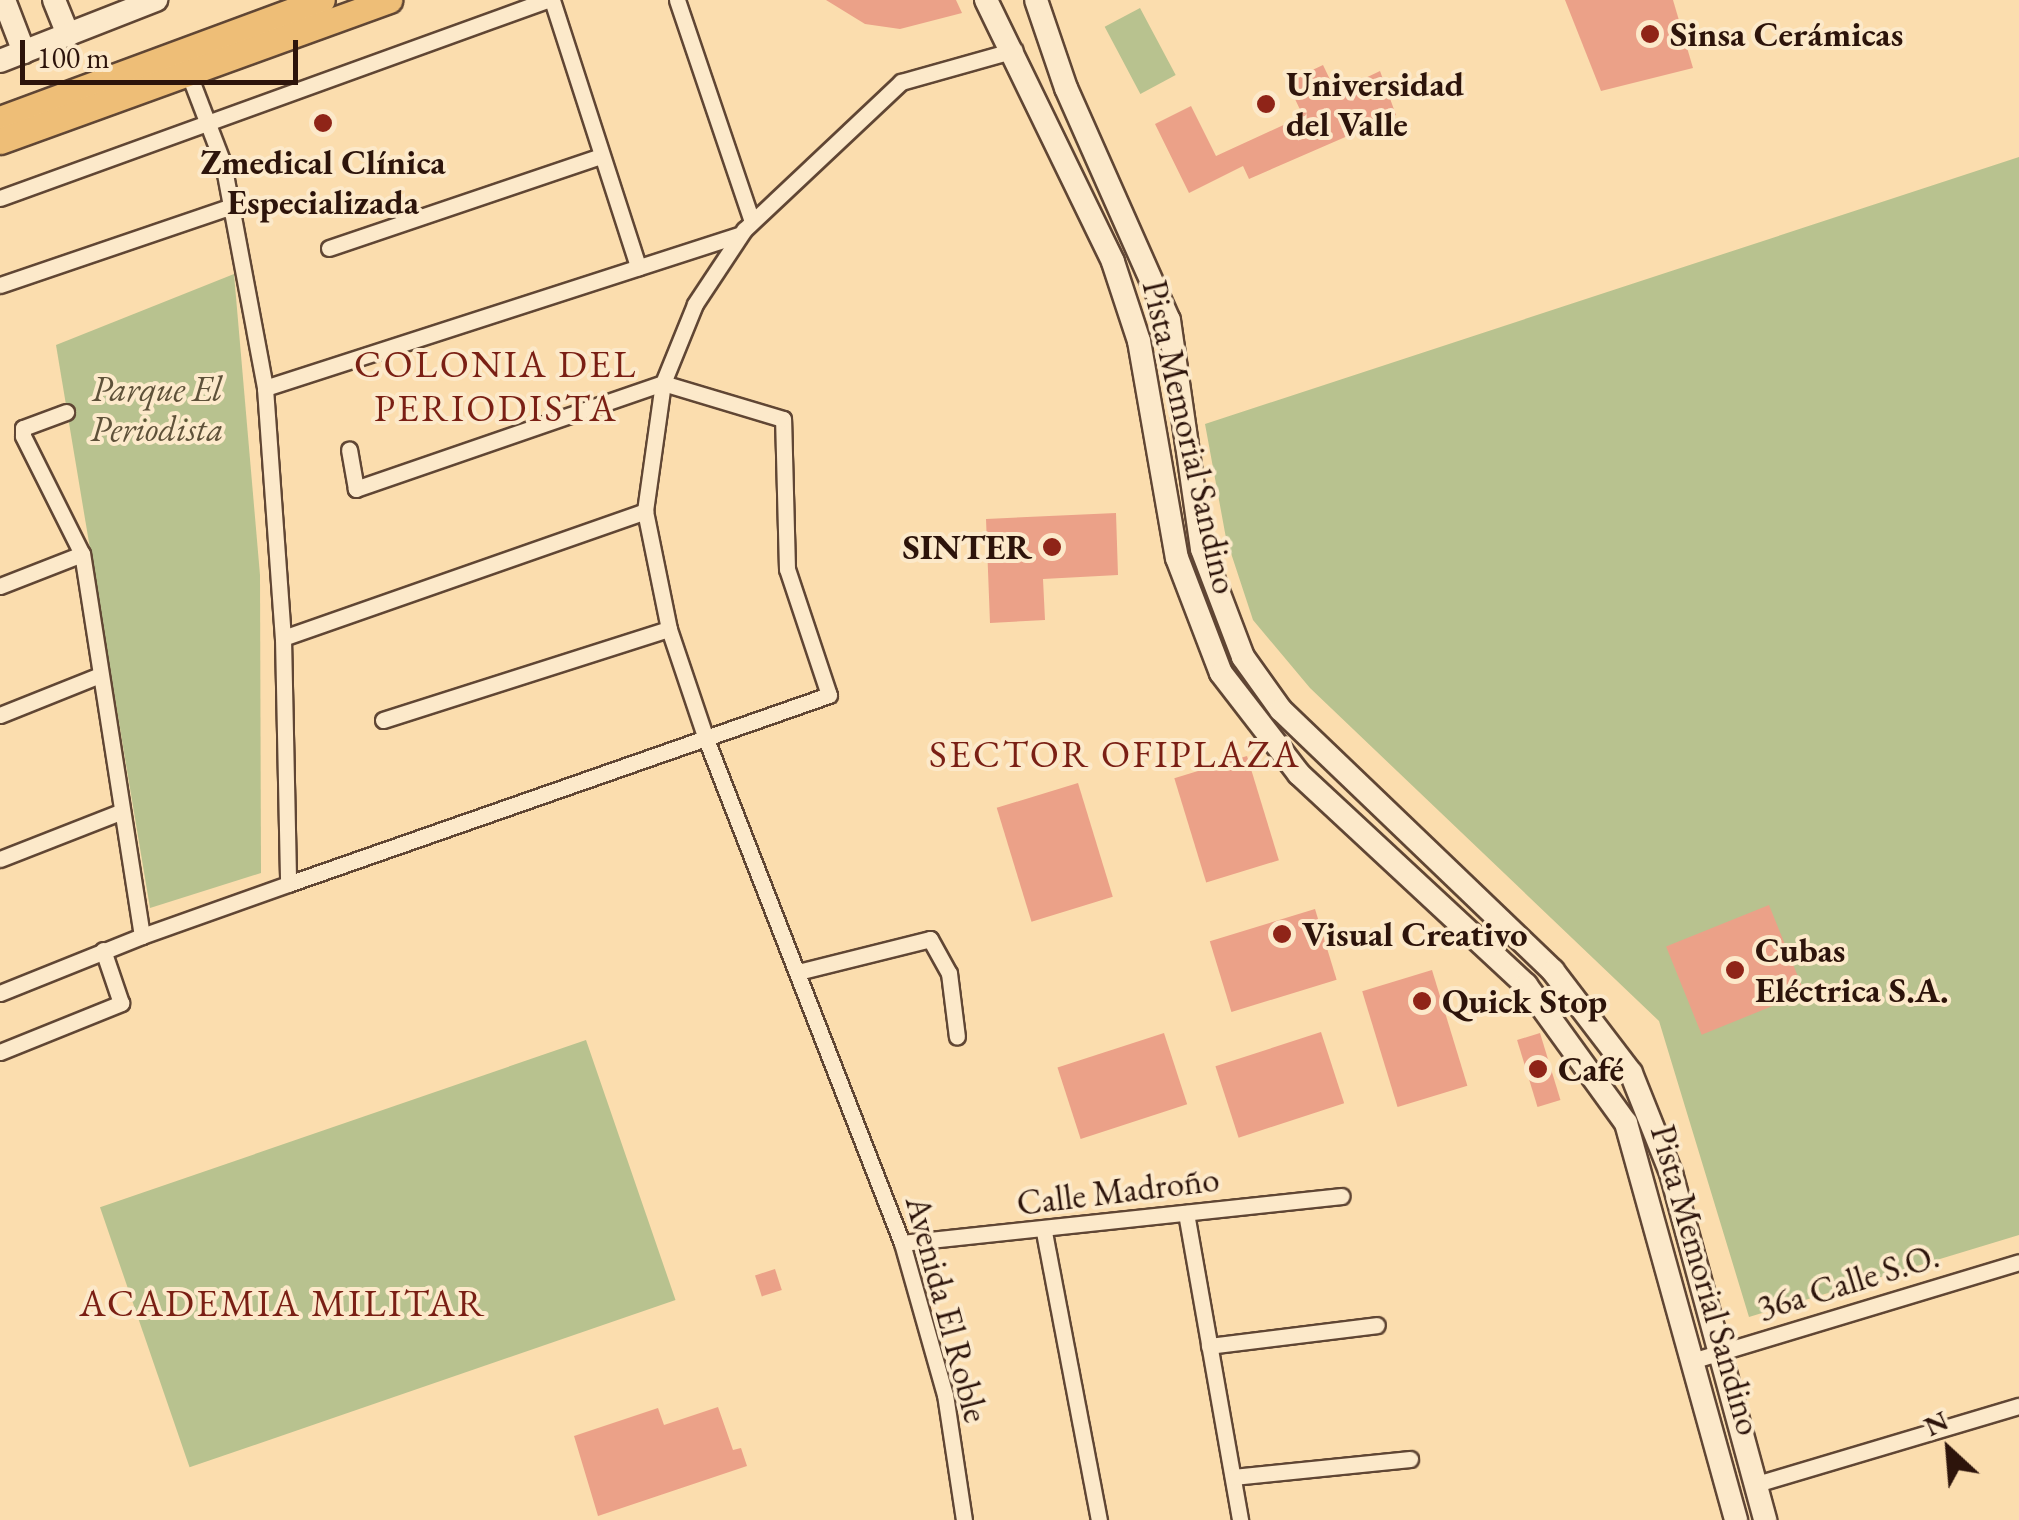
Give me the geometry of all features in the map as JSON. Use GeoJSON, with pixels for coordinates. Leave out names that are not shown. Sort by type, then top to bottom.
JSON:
{"type":"FeatureCollection","features":[{"type":"Feature","properties":{"kind":"main road"},"geometry":{"type":"LineString","coordinates":[[4,0],[24,52]]}},
{"type":"Feature","properties":{"kind":"main road"},"geometry":{"type":"LineString","coordinates":[[54,0],[68,35]]}},
{"type":"Feature","properties":{"kind":"main road"},"geometry":{"type":"LineString","coordinates":[[0,62],[156,0]]}},
{"type":"Feature","properties":{"kind":"main road"},"geometry":{"type":"LineString","coordinates":[[0,119],[322,0]]}},
{"type":"Feature","properties":{"kind":"main road"},"geometry":{"type":"LineString","coordinates":[[0,141],[388,0]]}},
{"type":"Feature","properties":{"kind":"main road","name":"Pista Memorial Sandino"},"geometry":{"type":"LineString","coordinates":[[986,0],[1015,50],[1114,262],[1139,341],[1189,606],[1221,672],[1298,774],[1526,984],[1626,1123],[1695,1360],[1736,1520]]}},
{"type":"Feature","properties":{"kind":"main road","name":"Pista Memorial Sandino"},"geometry":{"type":"LineString","coordinates":[[1036,0],[1169,320],[1190,486],[1216,598],[1272,696],[1338,767],[1553,971],[1632,1073],[1651,1108],[1760,1483],[1764,1520]]}},
{"type":"Feature","properties":{"kind":"main road"},"geometry":{"type":"LineString","coordinates":[[1338,767],[1379,824],[1381,851],[1405,848],[1442,880],[1458,884]]}},
{"type":"Feature","properties":{"kind":"street"},"geometry":{"type":"LineString","coordinates":[[0,198],[206,119],[549,0],[638,267]]}},
{"type":"Feature","properties":{"kind":"street"},"geometry":{"type":"LineString","coordinates":[[677,0],[752,222]]}},
{"type":"Feature","properties":{"kind":"street","name":"Avenida El Roble"},"geometry":{"type":"LineString","coordinates":[[964,1520],[945,1395],[902,1242],[706,739],[669,629],[645,511],[663,384],[719,263],[740,236],[902,82],[1015,50]]}},
{"type":"Feature","properties":{"kind":"street"},"geometry":{"type":"LineString","coordinates":[[188,72],[232,206],[265,388],[283,638],[288,884]]}},
{"type":"Feature","properties":{"kind":"street"},"geometry":{"type":"LineString","coordinates":[[328,248],[602,156]]}},
{"type":"Feature","properties":{"kind":"street"},"geometry":{"type":"LineString","coordinates":[[0,285],[232,206]]}},
{"type":"Feature","properties":{"kind":"street"},"geometry":{"type":"LineString","coordinates":[[265,388],[740,236]]}},
{"type":"Feature","properties":{"kind":"street"},"geometry":{"type":"LineString","coordinates":[[705,246],[716,250],[719,263]]}},
{"type":"Feature","properties":{"kind":"street"},"geometry":{"type":"LineString","coordinates":[[0,993],[103,950],[829,695],[787,569],[780,514],[786,421],[663,384],[356,488],[350,450]]}},
{"type":"Feature","properties":{"kind":"street"},"geometry":{"type":"LineString","coordinates":[[66,412],[23,428],[23,436],[82,554],[142,936]]}},
{"type":"Feature","properties":{"kind":"street"},"geometry":{"type":"LineString","coordinates":[[283,638],[645,511]]}},
{"type":"Feature","properties":{"kind":"street"},"geometry":{"type":"LineString","coordinates":[[0,586],[82,554]]}},
{"type":"Feature","properties":{"kind":"street"},"geometry":{"type":"LineString","coordinates":[[384,720],[669,629]]}},
{"type":"Feature","properties":{"kind":"street"},"geometry":{"type":"LineString","coordinates":[[0,715],[100,675]]}},
{"type":"Feature","properties":{"kind":"street"},"geometry":{"type":"LineString","coordinates":[[0,859],[120,812]]}},
{"type":"Feature","properties":{"kind":"street"},"geometry":{"type":"LineString","coordinates":[[798,972],[930,939],[949,974],[957,1037]]}},
{"type":"Feature","properties":{"kind":"street"},"geometry":{"type":"LineString","coordinates":[[0,1052],[121,1003],[103,950]]}},
{"type":"Feature","properties":{"kind":"street","name":"Calle Madroño"},"geometry":{"type":"LineString","coordinates":[[902,1242],[1044,1232],[1341,1196]]}},
{"type":"Feature","properties":{"kind":"street"},"geometry":{"type":"LineString","coordinates":[[1186,1214],[1240,1520]]}},
{"type":"Feature","properties":{"kind":"street"},"geometry":{"type":"LineString","coordinates":[[1044,1232],[1100,1520]]}},
{"type":"Feature","properties":{"kind":"street","name":"36a Calle S.O."},"geometry":{"type":"LineString","coordinates":[[1695,1360],[2019,1262]]}},
{"type":"Feature","properties":{"kind":"street"},"geometry":{"type":"LineString","coordinates":[[1210,1346],[1377,1325]]}},
{"type":"Feature","properties":{"kind":"street"},"geometry":{"type":"LineString","coordinates":[[1760,1483],[2019,1406]]}},
{"type":"Feature","properties":{"kind":"street"},"geometry":{"type":"LineString","coordinates":[[1232,1477],[1410,1459]]}},
{"type":"Feature","properties":{"kind":"green space"},"geometry":{"type":"Polygon","coordinates":[[[1140,8],[1176,75],[1140,94],[1105,27],[1140,8]]]}},
{"type":"Feature","properties":{"kind":"green space"},"geometry":{"type":"Polygon","coordinates":[[[2019,157],[2019,1235],[1749,1317],[1659,1021],[1310,688],[1253,620],[1226,538],[1205,424],[2019,157]]]}},
{"type":"Feature","properties":{"kind":"green space","name":"Parque El Periodista"},"geometry":{"type":"Polygon","coordinates":[[[234,274],[260,575],[261,873],[150,908],[56,345],[234,274]]]}},
{"type":"Feature","properties":{"kind":"green space"},"geometry":{"type":"Polygon","coordinates":[[[586,1040],[676,1300],[190,1467],[100,1207],[586,1040]]]}},
{"type":"Feature","properties":{"kind":"building"},"geometry":{"type":"Polygon","coordinates":[[[826,0],[956,0],[962,13],[900,29],[865,24],[826,0]]]}},
{"type":"Feature","properties":{"kind":"building","name":"Sinsa Cerámicas"},"geometry":{"type":"Polygon","coordinates":[[[1565,0],[1673,0],[1693,68],[1601,91],[1565,0]]]}},
{"type":"Feature","properties":{"kind":"building"},"geometry":{"type":"Polygon","coordinates":[[[1323,65],[1336,92],[1380,71],[1396,115],[1249,179],[1243,166],[1189,193],[1155,124],[1191,106],[1216,156],[1303,116],[1287,82],[1323,65]]]}},
{"type":"Feature","properties":{"kind":"building","name":"SINTER"},"geometry":{"type":"Polygon","coordinates":[[[1116,513],[1118,575],[1043,579],[1045,620],[990,623],[986,519],[1116,513]]]}},
{"type":"Feature","properties":{"kind":"building"},"geometry":{"type":"Polygon","coordinates":[[[1247,756],[1279,860],[1206,882],[1174,778],[1247,756]]]}},
{"type":"Feature","properties":{"kind":"building"},"geometry":{"type":"Polygon","coordinates":[[[1078,783],[1113,897],[1032,922],[997,808],[1078,783]]]}},
{"type":"Feature","properties":{"kind":"building","name":"Cubas Eléctrica S.A."},"geometry":{"type":"Polygon","coordinates":[[[1769,905],[1805,993],[1702,1035],[1666,947],[1769,905]]]}},
{"type":"Feature","properties":{"kind":"building"},"geometry":{"type":"Polygon","coordinates":[[[1315,909],[1337,980],[1231,1012],[1210,941],[1315,909]]]}},
{"type":"Feature","properties":{"kind":"building"},"geometry":{"type":"Polygon","coordinates":[[[1432,970],[1467,1086],[1398,1107],[1362,991],[1432,970]]]}},
{"type":"Feature","properties":{"kind":"building"},"geometry":{"type":"Polygon","coordinates":[[[1321,1032],[1344,1103],[1239,1138],[1215,1066],[1321,1032]]]}},
{"type":"Feature","properties":{"kind":"building"},"geometry":{"type":"Polygon","coordinates":[[[1164,1033],[1187,1104],[1081,1139],[1057,1068],[1164,1033]]]}},
{"type":"Feature","properties":{"kind":"building","name":"Café"},"geometry":{"type":"Polygon","coordinates":[[[1540,1033],[1560,1100],[1538,1107],[1517,1040],[1540,1033]]]}},
{"type":"Feature","properties":{"kind":"building"},"geometry":{"type":"Polygon","coordinates":[[[775,1269],[782,1290],[762,1296],[755,1275],[775,1269]]]}},
{"type":"Feature","properties":{"kind":"building"},"geometry":{"type":"Polygon","coordinates":[[[718,1407],[733,1450],[741,1448],[747,1466],[598,1516],[574,1436],[658,1408],[664,1425],[718,1407]]]}},
{"type":"Feature","properties":{"kind":"place","name":"Sinsa Cerámicas"},"geometry":{"type":"Point","coordinates":[1650,34]}},
{"type":"Feature","properties":{"kind":"place","name":"Universidad del Valle"},"geometry":{"type":"Point","coordinates":[1266,104]}},
{"type":"Feature","properties":{"kind":"place","name":"Zmedical Clínica Especializada"},"geometry":{"type":"Point","coordinates":[323,123]}},
{"type":"Feature","properties":{"kind":"place","name":"SINTER"},"geometry":{"type":"Point","coordinates":[1052,547]}},
{"type":"Feature","properties":{"kind":"place","name":"Visual Creativo"},"geometry":{"type":"Point","coordinates":[1282,934]}},
{"type":"Feature","properties":{"kind":"place","name":"Cubas Eléctrica S.A."},"geometry":{"type":"Point","coordinates":[1735,970]}},
{"type":"Feature","properties":{"kind":"place","name":"Quick Stop"},"geometry":{"type":"Point","coordinates":[1422,1001]}},
{"type":"Feature","properties":{"kind":"place","name":"Café"},"geometry":{"type":"Point","coordinates":[1538,1069]}},
{"type":"Feature","properties":{"kind":"district","name":"COLONIA DEL PERIODISTA"},"geometry":{"type":"Point","coordinates":[496,386]}},
{"type":"Feature","properties":{"kind":"district","name":"SECTOR OFIPLAZA"},"geometry":{"type":"Point","coordinates":[1115,754]}},
{"type":"Feature","properties":{"kind":"district","name":"ACADEMIA MILITAR"},"geometry":{"type":"Point","coordinates":[283,1303]}}]}
